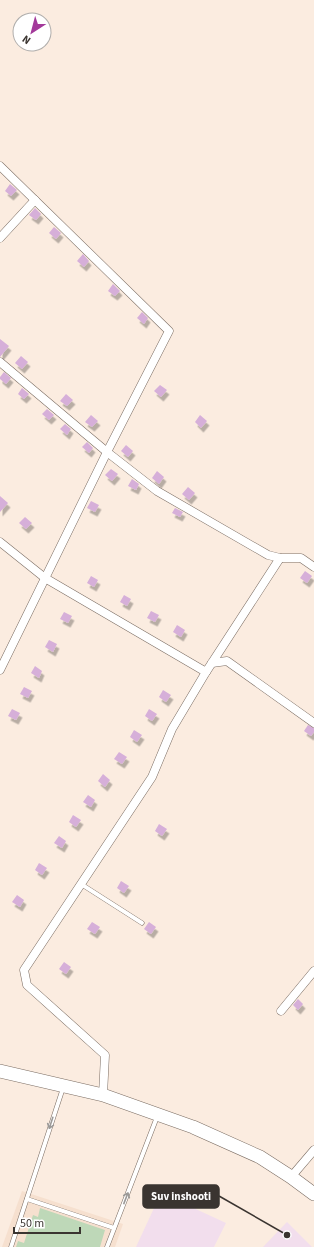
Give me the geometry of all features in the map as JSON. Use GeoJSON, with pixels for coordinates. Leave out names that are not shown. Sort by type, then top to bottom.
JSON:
{"type":"FeatureCollection","features":[{"type":"Feature","properties":{"kind":"main road"},"geometry":{"type":"LineString","coordinates":[[0,1071],[103,1094],[158,1114],[243,1148],[291,1177],[314,1194]]}},
{"type":"Feature","properties":{"kind":"street"},"geometry":{"type":"LineString","coordinates":[[0,166],[169,331],[107,452],[0,670]]}},
{"type":"Feature","properties":{"kind":"street"},"geometry":{"type":"LineString","coordinates":[[0,238],[35,200]]}},
{"type":"Feature","properties":{"kind":"street"},"geometry":{"type":"LineString","coordinates":[[0,362],[107,452],[157,491],[268,555],[280,558],[301,558],[314,567]]}},
{"type":"Feature","properties":{"kind":"street"},"geometry":{"type":"LineString","coordinates":[[0,542],[45,578],[206,672]]}},
{"type":"Feature","properties":{"kind":"street"},"geometry":{"type":"LineString","coordinates":[[103,1094],[105,1055],[27,985],[24,970],[152,777],[172,729],[206,672],[280,558]]}},
{"type":"Feature","properties":{"kind":"street"},"geometry":{"type":"LineString","coordinates":[[212,663],[227,661],[314,723]]}},
{"type":"Feature","properties":{"kind":"street"},"geometry":{"type":"LineString","coordinates":[[281,1011],[314,971]]}},
{"type":"Feature","properties":{"kind":"street"},"geometry":{"type":"LineString","coordinates":[[291,1177],[314,1150]]}},
{"type":"Feature","properties":{"kind":"lane"},"geometry":{"type":"LineString","coordinates":[[81,884],[142,923]]}},
{"type":"Feature","properties":{"kind":"lane"},"geometry":{"type":"LineString","coordinates":[[11,1247],[64,1086]]}},
{"type":"Feature","properties":{"kind":"lane"},"geometry":{"type":"LineString","coordinates":[[107,1247],[158,1114]]}},
{"type":"Feature","properties":{"kind":"lane"},"geometry":{"type":"LineString","coordinates":[[27,1199],[114,1228]]}},
{"type":"Feature","properties":{"kind":"shaded area"},"geometry":{"type":"Polygon","coordinates":[[[22,1191],[123,1224],[115,1247],[2,1247],[22,1191]]]}},
{"type":"Feature","properties":{"kind":"shaded area"},"geometry":{"type":"Polygon","coordinates":[[[161,1193],[226,1223],[214,1247],[136,1247],[161,1193]]]}},
{"type":"Feature","properties":{"kind":"shaded area"},"geometry":{"type":"Polygon","coordinates":[[[287,1222],[312,1247],[263,1247],[287,1222]]]}},
{"type":"Feature","properties":{"kind":"green space"},"geometry":{"type":"Polygon","coordinates":[[[40,1208],[105,1230],[100,1247],[16,1247],[18,1241],[24,1243],[33,1215],[38,1217],[40,1208]]]}},
{"type":"Feature","properties":{"kind":"building"},"geometry":{"type":"Polygon","coordinates":[[[10,184],[17,190],[11,196],[5,191],[10,184]]]}},
{"type":"Feature","properties":{"kind":"building"},"geometry":{"type":"Polygon","coordinates":[[[35,208],[41,214],[36,220],[29,215],[35,208]]]}},
{"type":"Feature","properties":{"kind":"building"},"geometry":{"type":"Polygon","coordinates":[[[54,227],[61,233],[56,239],[49,233],[54,227]]]}},
{"type":"Feature","properties":{"kind":"building"},"geometry":{"type":"Polygon","coordinates":[[[83,254],[89,261],[84,267],[77,261],[83,254]]]}},
{"type":"Feature","properties":{"kind":"building"},"geometry":{"type":"Polygon","coordinates":[[[113,284],[120,291],[115,296],[108,291],[113,284]]]}},
{"type":"Feature","properties":{"kind":"building"},"geometry":{"type":"Polygon","coordinates":[[[142,312],[148,318],[144,324],[137,318],[142,312]]]}},
{"type":"Feature","properties":{"kind":"building"},"geometry":{"type":"Polygon","coordinates":[[[0,339],[9,346],[0,357],[0,339]]]}},
{"type":"Feature","properties":{"kind":"building"},"geometry":{"type":"Polygon","coordinates":[[[21,356],[28,362],[22,369],[15,363],[21,356]]]}},
{"type":"Feature","properties":{"kind":"building"},"geometry":{"type":"Polygon","coordinates":[[[4,372],[11,378],[6,384],[0,379],[4,372]]]}},
{"type":"Feature","properties":{"kind":"building"},"geometry":{"type":"Polygon","coordinates":[[[160,385],[167,390],[161,397],[154,391],[160,385]]]}},
{"type":"Feature","properties":{"kind":"building"},"geometry":{"type":"Polygon","coordinates":[[[22,388],[29,394],[24,399],[18,394],[22,388]]]}},
{"type":"Feature","properties":{"kind":"building"},"geometry":{"type":"Polygon","coordinates":[[[66,394],[73,400],[67,406],[60,401],[66,394]]]}},
{"type":"Feature","properties":{"kind":"building"},"geometry":{"type":"Polygon","coordinates":[[[47,409],[54,415],[49,420],[42,414],[47,409]]]}},
{"type":"Feature","properties":{"kind":"building"},"geometry":{"type":"Polygon","coordinates":[[[91,415],[98,421],[92,427],[85,422],[91,415]]]}},
{"type":"Feature","properties":{"kind":"building"},"geometry":{"type":"Polygon","coordinates":[[[200,415],[207,421],[201,428],[195,422],[200,415]]]}},
{"type":"Feature","properties":{"kind":"building"},"geometry":{"type":"Polygon","coordinates":[[[65,424],[71,429],[67,435],[60,429],[65,424]]]}},
{"type":"Feature","properties":{"kind":"building"},"geometry":{"type":"Polygon","coordinates":[[[87,442],[93,448],[89,453],[82,447],[87,442]]]}},
{"type":"Feature","properties":{"kind":"building"},"geometry":{"type":"Polygon","coordinates":[[[126,445],[133,451],[128,457],[121,451],[126,445]]]}},
{"type":"Feature","properties":{"kind":"building"},"geometry":{"type":"Polygon","coordinates":[[[111,469],[118,474],[112,481],[105,475],[111,469]]]}},
{"type":"Feature","properties":{"kind":"building"},"geometry":{"type":"Polygon","coordinates":[[[157,471],[164,477],[159,484],[152,478],[157,471]]]}},
{"type":"Feature","properties":{"kind":"building"},"geometry":{"type":"Polygon","coordinates":[[[132,479],[139,484],[136,490],[128,486],[132,479]]]}},
{"type":"Feature","properties":{"kind":"building"},"geometry":{"type":"Polygon","coordinates":[[[188,487],[195,493],[189,500],[182,494],[188,487]]]}},
{"type":"Feature","properties":{"kind":"building"},"geometry":{"type":"Polygon","coordinates":[[[0,496],[8,503],[0,512],[0,496]]]}},
{"type":"Feature","properties":{"kind":"building"},"geometry":{"type":"Polygon","coordinates":[[[91,501],[99,505],[95,512],[87,508],[91,501]]]}},
{"type":"Feature","properties":{"kind":"building"},"geometry":{"type":"Polygon","coordinates":[[[175,508],[183,512],[180,517],[172,513],[175,508]]]}},
{"type":"Feature","properties":{"kind":"building"},"geometry":{"type":"Polygon","coordinates":[[[25,517],[32,523],[26,529],[19,523],[25,517]]]}},
{"type":"Feature","properties":{"kind":"building"},"geometry":{"type":"Polygon","coordinates":[[[305,571],[312,576],[307,583],[300,578],[305,571]]]}},
{"type":"Feature","properties":{"kind":"building"},"geometry":{"type":"Polygon","coordinates":[[[91,576],[98,580],[94,587],[87,583],[91,576]]]}},
{"type":"Feature","properties":{"kind":"building"},"geometry":{"type":"Polygon","coordinates":[[[124,595],[131,599],[127,606],[120,602],[124,595]]]}},
{"type":"Feature","properties":{"kind":"building"},"geometry":{"type":"Polygon","coordinates":[[[151,611],[159,615],[155,622],[147,618],[151,611]]]}},
{"type":"Feature","properties":{"kind":"building"},"geometry":{"type":"Polygon","coordinates":[[[64,612],[72,616],[68,623],[60,619],[64,612]]]}},
{"type":"Feature","properties":{"kind":"building"},"geometry":{"type":"Polygon","coordinates":[[[177,625],[185,630],[181,637],[173,632],[177,625]]]}},
{"type":"Feature","properties":{"kind":"building"},"geometry":{"type":"Polygon","coordinates":[[[49,640],[57,644],[53,652],[45,647],[49,640]]]}},
{"type":"Feature","properties":{"kind":"building"},"geometry":{"type":"Polygon","coordinates":[[[35,666],[42,671],[39,678],[31,673],[35,666]]]}},
{"type":"Feature","properties":{"kind":"building"},"geometry":{"type":"Polygon","coordinates":[[[24,687],[32,691],[28,698],[20,694],[24,687]]]}},
{"type":"Feature","properties":{"kind":"building"},"geometry":{"type":"Polygon","coordinates":[[[163,690],[171,695],[166,702],[159,697],[163,690]]]}},
{"type":"Feature","properties":{"kind":"building"},"geometry":{"type":"Polygon","coordinates":[[[12,709],[20,713],[16,720],[8,716],[12,709]]]}},
{"type":"Feature","properties":{"kind":"building"},"geometry":{"type":"Polygon","coordinates":[[[149,709],[157,714],[152,721],[145,716],[149,709]]]}},
{"type":"Feature","properties":{"kind":"building"},"geometry":{"type":"Polygon","coordinates":[[[308,725],[314,728],[314,732],[311,736],[304,731],[308,725]]]}},
{"type":"Feature","properties":{"kind":"building"},"geometry":{"type":"Polygon","coordinates":[[[134,730],[142,735],[137,742],[130,737],[134,730]]]}},
{"type":"Feature","properties":{"kind":"building"},"geometry":{"type":"Polygon","coordinates":[[[119,752],[127,757],[122,764],[114,759],[119,752]]]}},
{"type":"Feature","properties":{"kind":"building"},"geometry":{"type":"Polygon","coordinates":[[[103,774],[110,780],[105,787],[98,781],[103,774]]]}},
{"type":"Feature","properties":{"kind":"building"},"geometry":{"type":"Polygon","coordinates":[[[88,795],[95,800],[91,807],[83,802],[88,795]]]}},
{"type":"Feature","properties":{"kind":"building"},"geometry":{"type":"Polygon","coordinates":[[[73,815],[81,820],[76,827],[69,822],[73,815]]]}},
{"type":"Feature","properties":{"kind":"building"},"geometry":{"type":"Polygon","coordinates":[[[159,824],[167,829],[162,836],[155,831],[159,824]]]}},
{"type":"Feature","properties":{"kind":"building"},"geometry":{"type":"Polygon","coordinates":[[[59,836],[66,841],[62,848],[54,843],[59,836]]]}},
{"type":"Feature","properties":{"kind":"building"},"geometry":{"type":"Polygon","coordinates":[[[39,863],[47,868],[42,875],[35,870],[39,863]]]}},
{"type":"Feature","properties":{"kind":"building"},"geometry":{"type":"Polygon","coordinates":[[[121,881],[129,886],[124,893],[117,888],[121,881]]]}},
{"type":"Feature","properties":{"kind":"building"},"geometry":{"type":"Polygon","coordinates":[[[17,895],[24,900],[20,907],[12,902],[17,895]]]}},
{"type":"Feature","properties":{"kind":"building"},"geometry":{"type":"Polygon","coordinates":[[[92,922],[100,927],[95,934],[87,929],[92,922]]]}},
{"type":"Feature","properties":{"kind":"building"},"geometry":{"type":"Polygon","coordinates":[[[149,922],[156,927],[151,934],[144,929],[149,922]]]}},
{"type":"Feature","properties":{"kind":"building"},"geometry":{"type":"Polygon","coordinates":[[[64,962],[71,967],[66,974],[59,969],[64,962]]]}},
{"type":"Feature","properties":{"kind":"building"},"geometry":{"type":"Polygon","coordinates":[[[298,999],[303,1004],[298,1010],[293,1005],[298,999]]]}},
{"type":"Feature","properties":{"kind":"place","name":"Suv inshooti"},"geometry":{"type":"Point","coordinates":[287,1235]}}]}
